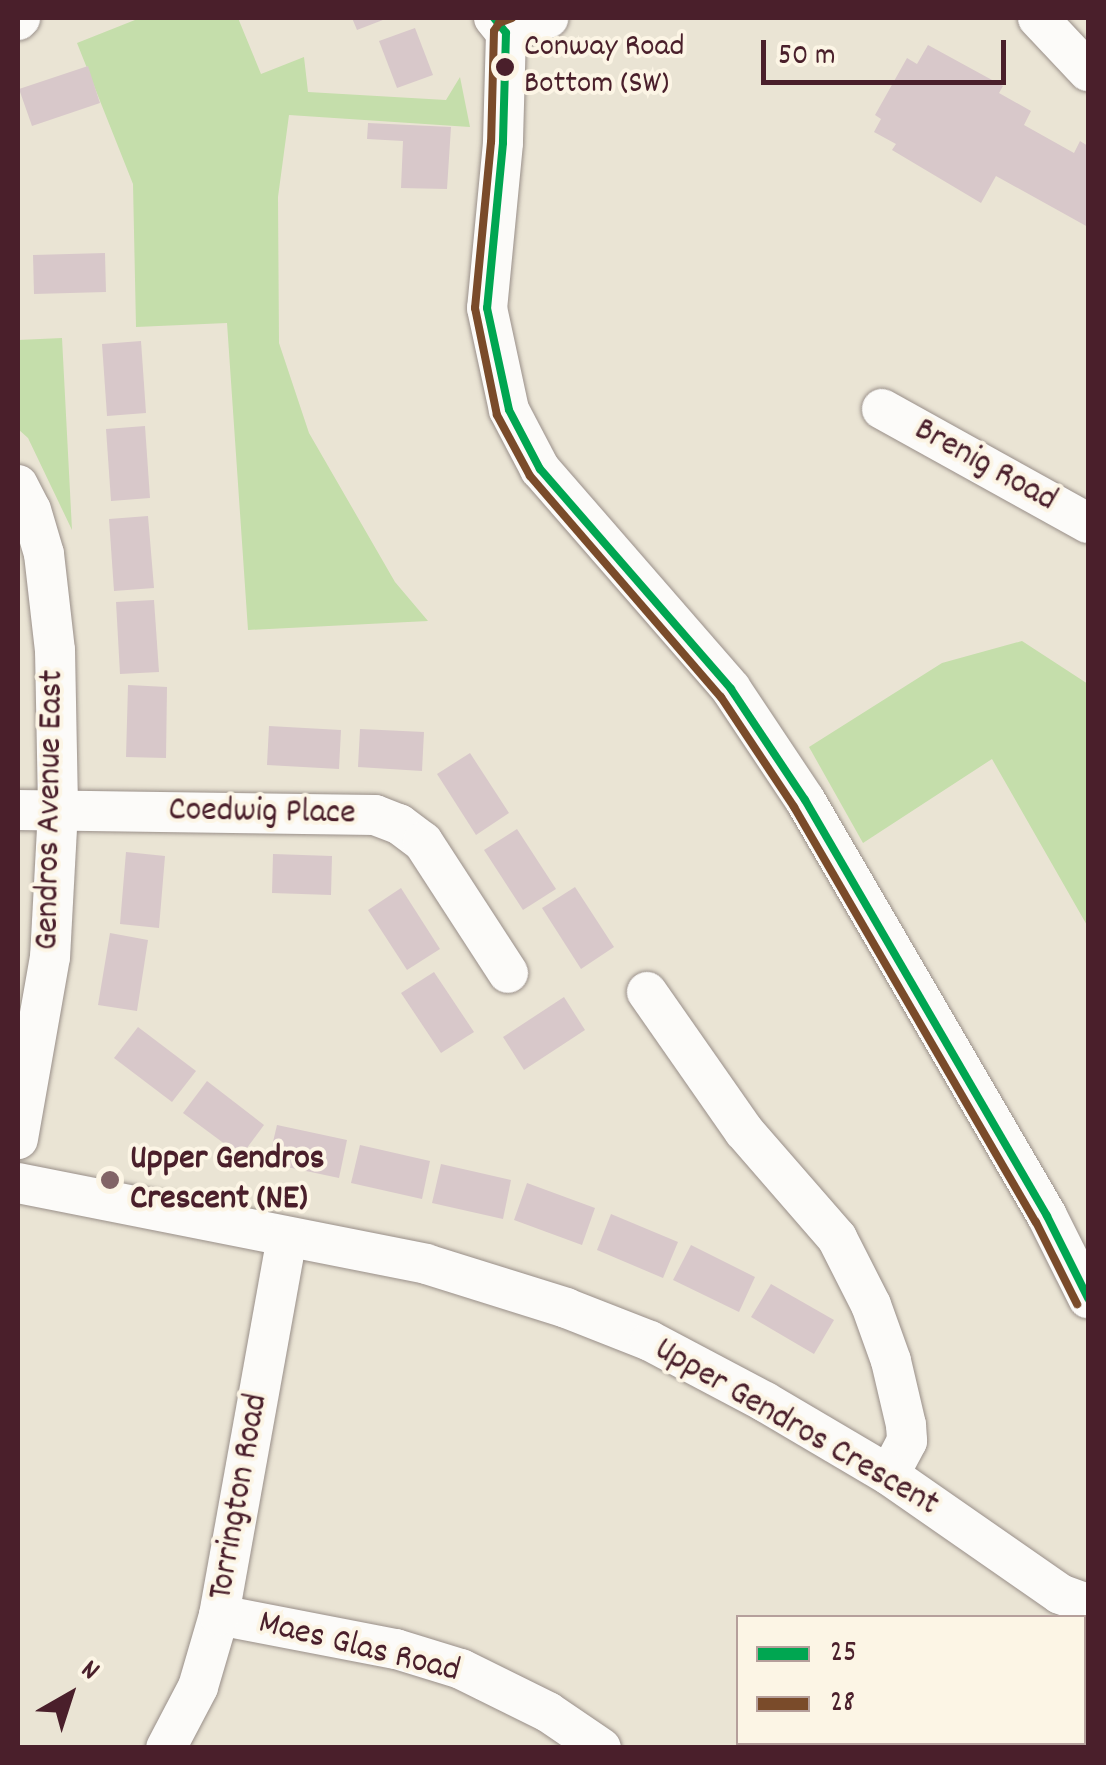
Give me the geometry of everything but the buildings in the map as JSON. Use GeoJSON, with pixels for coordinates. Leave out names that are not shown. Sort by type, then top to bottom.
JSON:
{"type":"FeatureCollection","features":[{"type":"Feature","properties":{"kind":"street"},"geometry":{"type":"LineString","coordinates":[[548,18],[500,25],[503,143],[488,308],[510,410],[540,469],[731,689],[805,800],[1047,1216],[1088,1298]]}},
{"type":"Feature","properties":{"kind":"street"},"geometry":{"type":"LineString","coordinates":[[1038,18],[1088,71]]}},
{"type":"Feature","properties":{"kind":"street","name":"Brenig Road"},"geometry":{"type":"LineString","coordinates":[[882,409],[1088,523]]}},
{"type":"Feature","properties":{"kind":"street","name":"Gendros Avenue East"},"geometry":{"type":"LineString","coordinates":[[18,485],[31,510],[44,554],[36,650],[58,810],[34,957],[18,1139]]}},
{"type":"Feature","properties":{"kind":"street","name":"Coedwig Place"},"geometry":{"type":"LineString","coordinates":[[18,810],[375,815],[399,824],[422,842],[508,973]]}},
{"type":"Feature","properties":{"kind":"street"},"geometry":{"type":"LineString","coordinates":[[647,992],[744,1131],[836,1238],[871,1305],[892,1361],[906,1425],[907,1441],[888,1475]]}},
{"type":"Feature","properties":{"kind":"street","name":"Upper Gendros Crescent"},"geometry":{"type":"LineString","coordinates":[[18,1183],[426,1264],[566,1308],[650,1342],[765,1402],[888,1475],[1060,1594],[1088,1604]]}},
{"type":"Feature","properties":{"kind":"street","name":"Torrington Road"},"geometry":{"type":"LineString","coordinates":[[166,1748],[198,1687],[219,1615],[287,1237]]}},
{"type":"Feature","properties":{"kind":"street","name":"Maes Glas Road"},"geometry":{"type":"LineString","coordinates":[[219,1615],[396,1650],[461,1669],[548,1712],[601,1748]]}},
{"type":"Feature","properties":{"kind":"green space"},"geometry":{"type":"Polygon","coordinates":[[[140,18],[238,18],[261,74],[304,57],[308,92],[446,100],[460,77],[470,127],[289,115],[278,197],[279,343],[309,433],[395,582],[428,621],[248,630],[227,323],[136,327],[133,184],[77,43],[140,18]]]}},
{"type":"Feature","properties":{"kind":"green space"},"geometry":{"type":"Polygon","coordinates":[[[62,338],[72,530],[28,438],[18,429],[18,340],[62,338]]]}},
{"type":"Feature","properties":{"kind":"green space"},"geometry":{"type":"Polygon","coordinates":[[[1022,641],[1088,684],[1088,927],[992,759],[863,843],[809,747],[942,663],[1022,641]]]}},
{"type":"Feature","properties":{"kind":"transit line","name":"25"},"geometry":{"type":"LineString","coordinates":[[494,18],[506,33],[503,143],[487,308],[509,410],[540,469],[731,689],[805,800],[1047,1216],[1088,1298]]}},
{"type":"Feature","properties":{"kind":"transit line","name":"28"},"geometry":{"type":"LineString","coordinates":[[512,18],[499,23],[494,31],[491,142],[475,308],[497,415],[530,476],[721,697],[794,807],[1036,1222],[1077,1304]]}},
{"type":"Feature","properties":{"kind":"place","name":"Conway Road Bottom (SW)"},"geometry":{"type":"Point","coordinates":[505,67]}},
{"type":"Feature","properties":{"kind":"place","name":"Upper Gendros Crescent (NE)"},"geometry":{"type":"Point","coordinates":[110,1180]}}]}
